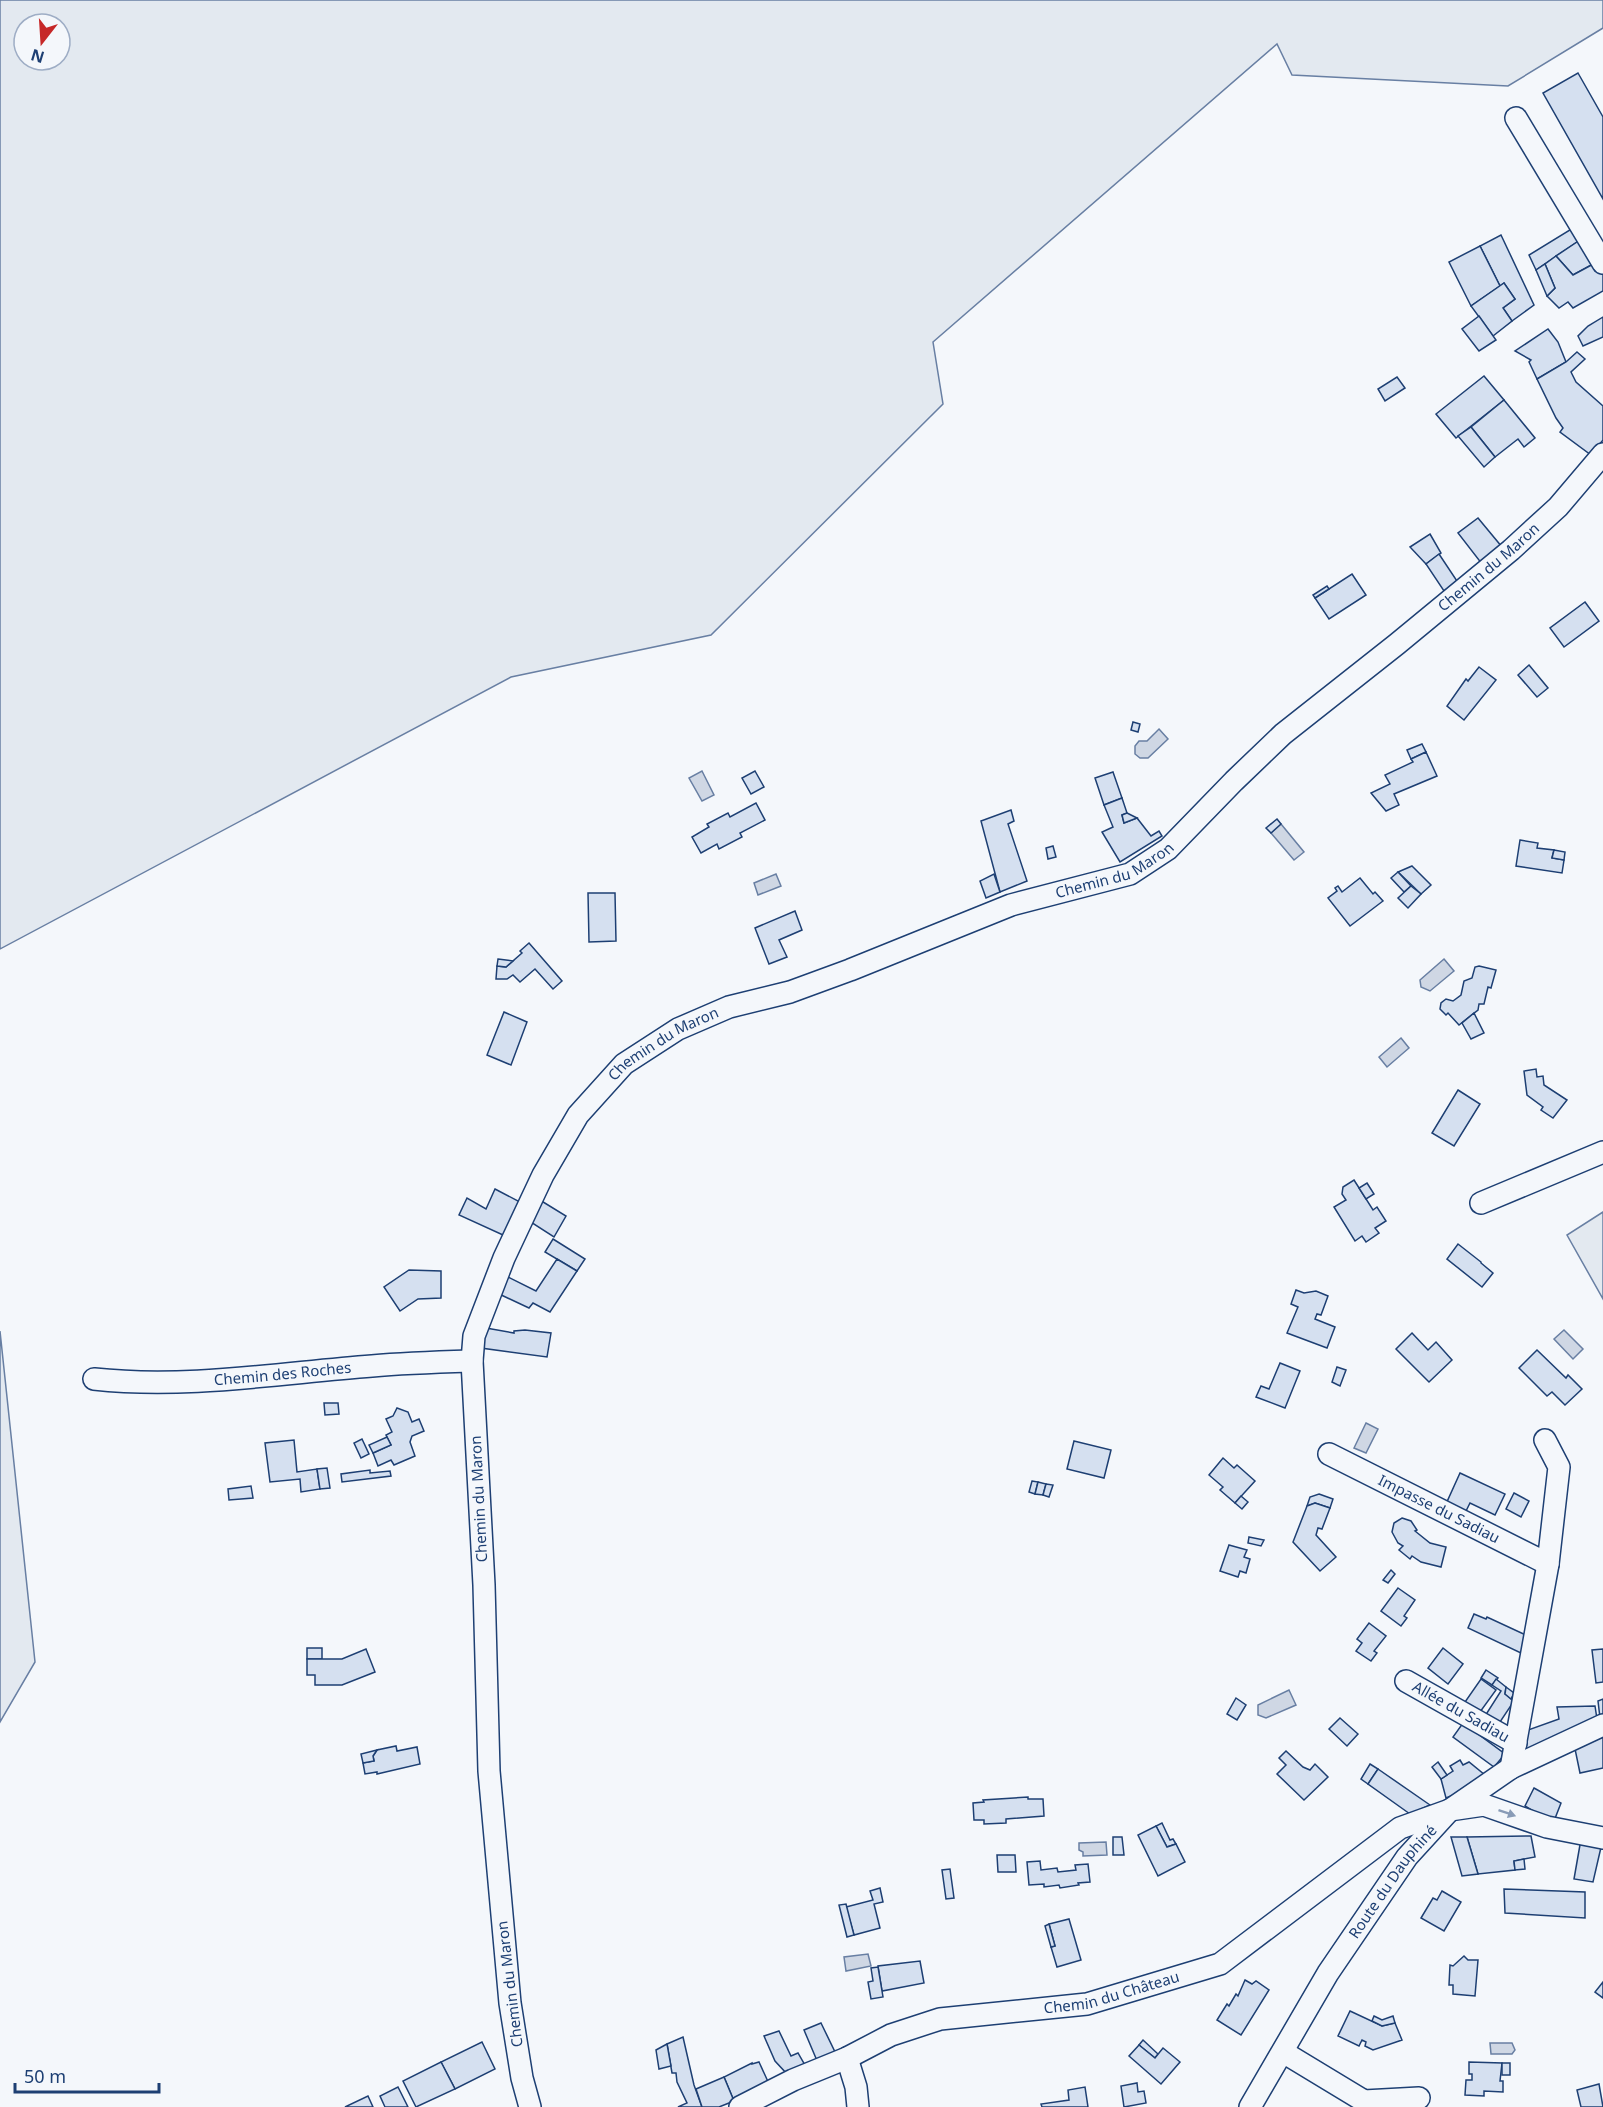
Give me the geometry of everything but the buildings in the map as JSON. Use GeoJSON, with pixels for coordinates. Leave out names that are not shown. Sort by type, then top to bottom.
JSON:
{"type":"FeatureCollection","features":[{"type":"Feature","properties":{"kind":"street"},"geometry":{"type":"LineString","coordinates":[[1516,118],[1603,263]]}},
{"type":"Feature","properties":{"kind":"street","name":"Chemin du Maron"},"geometry":{"type":"LineString","coordinates":[[530,2107],[522,2079],[510,2003],[489,1771],[472,1361],[474,1336],[504,1258],[543,1175],[578,1114],[624,1064],[678,1029],[729,1007],[790,992],[850,970],[1011,905],[1130,874],[1167,849],[1207,811],[1234,780],[1283,734],[1511,550],[1558,507],[1603,454]]}},
{"type":"Feature","properties":{"kind":"street"},"geometry":{"type":"LineString","coordinates":[[1480,1203],[1603,1152]]}},
{"type":"Feature","properties":{"kind":"street","name":"Chemin des Roches"},"geometry":{"type":"LineString","coordinates":[[94,1379],[126,1382],[180,1382],[372,1366],[472,1361]]}},
{"type":"Feature","properties":{"kind":"street"},"geometry":{"type":"LineString","coordinates":[[1511,1768],[1548,1564],[1559,1467],[1545,1440]]}},
{"type":"Feature","properties":{"kind":"street","name":"Impasse du Sadiau"},"geometry":{"type":"LineString","coordinates":[[1329,1454],[1548,1564]]}},
{"type":"Feature","properties":{"kind":"street","name":"Allée du Sadiau"},"geometry":{"type":"LineString","coordinates":[[1406,1681],[1516,1743]]}},
{"type":"Feature","properties":{"kind":"street","name":"Route du Dauphiné"},"geometry":{"type":"LineString","coordinates":[[1250,2107],[1328,1973],[1407,1857],[1450,1810],[1511,1768],[1603,1725]]}},
{"type":"Feature","properties":{"kind":"street"},"geometry":{"type":"LineString","coordinates":[[1450,1810],[1484,1805],[1547,1827],[1603,1838]]}},
{"type":"Feature","properties":{"kind":"street","name":"Chemin du Château"},"geometry":{"type":"LineString","coordinates":[[740,2107],[793,2080],[847,2058],[891,2035],[940,2019],[1087,2004],[1220,1964],[1400,1828],[1450,1810]]}},
{"type":"Feature","properties":{"kind":"street"},"geometry":{"type":"LineString","coordinates":[[1283,2052],[1364,2101],[1419,2098]]}},
{"type":"Feature","properties":{"kind":"street"},"geometry":{"type":"LineString","coordinates":[[847,2058],[856,2087],[858,2107]]}},
{"type":"Feature","properties":{"kind":"shaded area"},"geometry":{"type":"Polygon","coordinates":[[[0,0],[1603,0],[1603,28],[1508,86],[1292,75],[1277,44],[933,342],[943,404],[711,635],[511,677],[0,949],[0,0]]]}},
{"type":"Feature","properties":{"kind":"shaded area"},"geometry":{"type":"Polygon","coordinates":[[[1159,729],[1168,739],[1148,758],[1140,758],[1135,754],[1135,746],[1139,741],[1147,741],[1159,729]]]}},
{"type":"Feature","properties":{"kind":"shaded area"},"geometry":{"type":"Polygon","coordinates":[[[702,771],[714,795],[702,801],[689,778],[702,771]]]}},
{"type":"Feature","properties":{"kind":"shaded area"},"geometry":{"type":"Polygon","coordinates":[[[1281,824],[1304,852],[1294,860],[1271,833],[1281,824]]]}},
{"type":"Feature","properties":{"kind":"shaded area"},"geometry":{"type":"Polygon","coordinates":[[[776,874],[781,886],[758,895],[754,883],[776,874]]]}},
{"type":"Feature","properties":{"kind":"shaded area"},"geometry":{"type":"Polygon","coordinates":[[[1444,959],[1454,971],[1430,991],[1421,987],[1420,980],[1444,959]]]}},
{"type":"Feature","properties":{"kind":"shaded area"},"geometry":{"type":"Polygon","coordinates":[[[1401,1038],[1409,1048],[1387,1067],[1379,1057],[1401,1038]]]}},
{"type":"Feature","properties":{"kind":"shaded area"},"geometry":{"type":"Polygon","coordinates":[[[1603,1212],[1603,1299],[1567,1235],[1603,1212]]]}},
{"type":"Feature","properties":{"kind":"shaded area"},"geometry":{"type":"Polygon","coordinates":[[[1564,1330],[1583,1349],[1573,1359],[1554,1339],[1564,1330]]]}},
{"type":"Feature","properties":{"kind":"shaded area"},"geometry":{"type":"Polygon","coordinates":[[[0,1331],[35,1662],[0,1722],[0,1331]]]}},
{"type":"Feature","properties":{"kind":"shaded area"},"geometry":{"type":"Polygon","coordinates":[[[1366,1423],[1378,1429],[1366,1453],[1354,1448],[1366,1423]]]}},
{"type":"Feature","properties":{"kind":"shaded area"},"geometry":{"type":"Polygon","coordinates":[[[1289,1690],[1296,1705],[1266,1718],[1258,1715],[1258,1705],[1289,1690]]]}},
{"type":"Feature","properties":{"kind":"shaded area"},"geometry":{"type":"Polygon","coordinates":[[[1106,1842],[1107,1855],[1083,1856],[1083,1852],[1079,1850],[1079,1843],[1106,1842]]]}},
{"type":"Feature","properties":{"kind":"shaded area"},"geometry":{"type":"Polygon","coordinates":[[[868,1954],[871,1966],[846,1971],[844,1957],[868,1954]]]}},
{"type":"Feature","properties":{"kind":"shaded area"},"geometry":{"type":"Polygon","coordinates":[[[1490,2043],[1512,2043],[1515,2050],[1512,2054],[1491,2054],[1490,2043]]]}}]}
